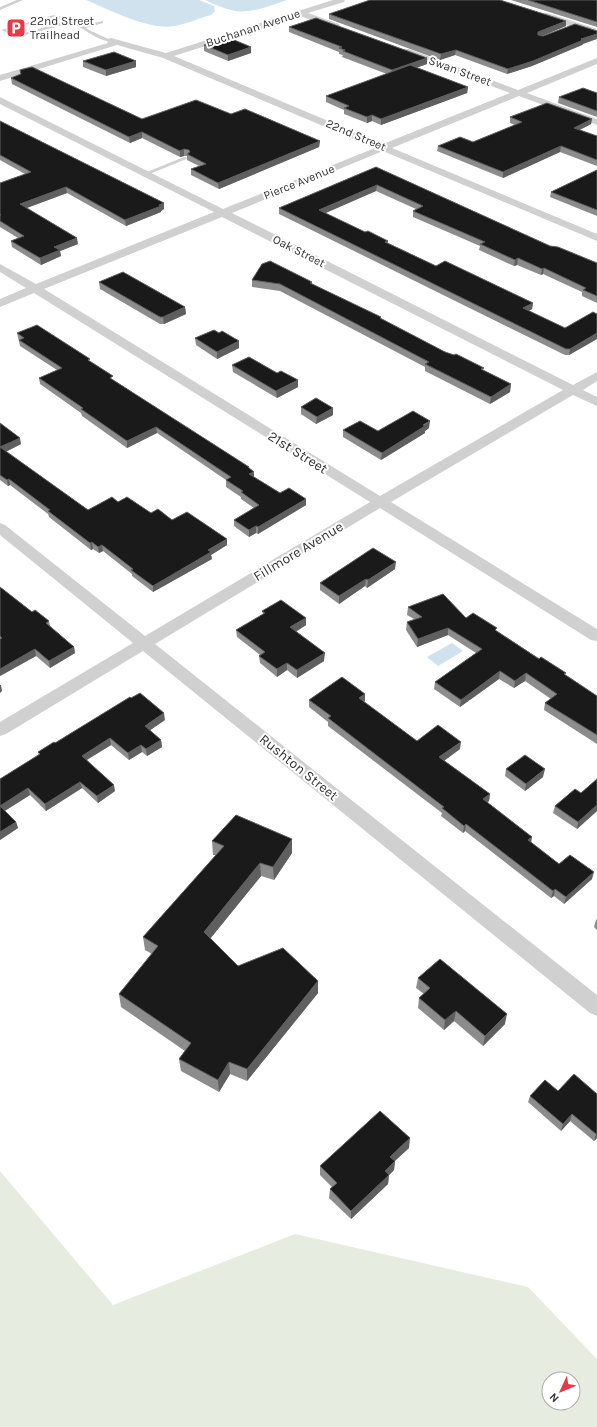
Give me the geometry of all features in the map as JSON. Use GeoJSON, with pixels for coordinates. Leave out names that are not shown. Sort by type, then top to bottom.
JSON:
{"type":"FeatureCollection","features":[{"type":"Feature","properties":{"kind":"street","name":"Buchanan Avenue"},"geometry":{"type":"LineString","coordinates":[[166,56],[341,0]]}},
{"type":"Feature","properties":{"kind":"street"},"geometry":{"type":"LineString","coordinates":[[534,12],[597,32]]}},
{"type":"Feature","properties":{"kind":"street"},"geometry":{"type":"LineString","coordinates":[[300,13],[344,29]]}},
{"type":"Feature","properties":{"kind":"street"},"geometry":{"type":"LineString","coordinates":[[0,78],[114,42]]}},
{"type":"Feature","properties":{"kind":"street","name":"22nd Street"},"geometry":{"type":"LineString","coordinates":[[114,42],[166,56],[597,238]]}},
{"type":"Feature","properties":{"kind":"street","name":"Swan Street"},"geometry":{"type":"LineString","coordinates":[[395,48],[597,122]]}},
{"type":"Feature","properties":{"kind":"street","name":"Pierce Avenue"},"geometry":{"type":"LineString","coordinates":[[0,303],[597,61]]}},
{"type":"Feature","properties":{"kind":"street","name":"Oak Street"},"geometry":{"type":"LineString","coordinates":[[0,100],[597,402]]}},
{"type":"Feature","properties":{"kind":"street","name":"21st Street"},"geometry":{"type":"LineString","coordinates":[[0,267],[597,636]]}},
{"type":"Feature","properties":{"kind":"street","name":"Fillmore Avenue"},"geometry":{"type":"LineString","coordinates":[[0,730],[380,502],[597,376]]}},
{"type":"Feature","properties":{"kind":"street","name":"Rushton Street"},"geometry":{"type":"LineString","coordinates":[[0,528],[597,1007]]}},
{"type":"Feature","properties":{"kind":"lane"},"geometry":{"type":"LineString","coordinates":[[0,9],[21,0]]}},
{"type":"Feature","properties":{"kind":"lane"},"geometry":{"type":"LineString","coordinates":[[72,21],[17,36],[3,30],[52,16],[72,21],[79,24],[92,34],[114,42]]}},
{"type":"Feature","properties":{"kind":"lane"},"geometry":{"type":"LineString","coordinates":[[83,27],[101,22]]}},
{"type":"Feature","properties":{"kind":"lane"},"geometry":{"type":"LineString","coordinates":[[565,30],[578,26]]}},
{"type":"Feature","properties":{"kind":"lane"},"geometry":{"type":"LineString","coordinates":[[145,174],[186,158]]}},
{"type":"Feature","properties":{"kind":"shaded area"},"geometry":{"type":"Polygon","coordinates":[[[0,1171],[113,1305],[295,1234],[528,1287],[597,1359],[597,1427],[0,1427],[0,1171]]]}},
{"type":"Feature","properties":{"kind":"water"},"geometry":{"type":"Polygon","coordinates":[[[86,0],[199,0],[214,6],[215,11],[211,15],[184,24],[165,27],[142,23],[130,19],[86,0]]]}},
{"type":"Feature","properties":{"kind":"water"},"geometry":{"type":"Polygon","coordinates":[[[205,0],[287,0],[241,12],[227,9],[205,0]]]}},
{"type":"Feature","properties":{"kind":"water"},"geometry":{"type":"Polygon","coordinates":[[[452,643],[463,651],[438,666],[427,657],[452,643]]]}},
{"type":"Feature","properties":{"kind":"building"},"geometry":{"type":"Polygon","coordinates":[[[370,0],[500,0],[566,21],[538,32],[538,35],[543,36],[575,24],[597,31],[597,34],[581,39],[583,40],[533,61],[508,69],[456,50],[441,54],[329,14],[370,0]]]}},
{"type":"Feature","properties":{"kind":"building"},"geometry":{"type":"Polygon","coordinates":[[[528,0],[597,0],[597,22],[528,0]]]}},
{"type":"Feature","properties":{"kind":"building"},"geometry":{"type":"Polygon","coordinates":[[[316,18],[427,58],[392,70],[343,51],[345,50],[339,48],[342,47],[289,27],[316,18]]]}},
{"type":"Feature","properties":{"kind":"building"},"geometry":{"type":"Polygon","coordinates":[[[227,37],[251,47],[228,55],[204,45],[227,37]]]}},
{"type":"Feature","properties":{"kind":"building"},"geometry":{"type":"Polygon","coordinates":[[[114,52],[136,61],[106,70],[83,61],[114,52]]]}},
{"type":"Feature","properties":{"kind":"building"},"geometry":{"type":"Polygon","coordinates":[[[410,65],[468,87],[381,119],[372,115],[367,117],[344,108],[349,106],[326,96],[410,65]]]}},
{"type":"Feature","properties":{"kind":"building"},"geometry":{"type":"Polygon","coordinates":[[[32,67],[142,119],[196,100],[231,114],[245,109],[320,141],[218,183],[191,169],[206,164],[187,154],[190,152],[189,150],[184,149],[180,151],[142,132],[129,137],[11,78],[21,74],[20,70],[32,67]]]}},
{"type":"Feature","properties":{"kind":"building"},"geometry":{"type":"Polygon","coordinates":[[[583,88],[597,93],[597,111],[559,97],[583,88]]]}},
{"type":"Feature","properties":{"kind":"building"},"geometry":{"type":"Polygon","coordinates":[[[547,103],[592,119],[574,128],[597,136],[597,160],[561,146],[503,172],[438,146],[460,137],[473,142],[522,122],[510,117],[547,103]]]}},
{"type":"Feature","properties":{"kind":"building"},"geometry":{"type":"Polygon","coordinates":[[[0,121],[164,203],[159,205],[161,206],[125,220],[66,187],[20,204],[77,238],[54,247],[60,250],[40,258],[11,241],[24,236],[0,221],[0,183],[31,172],[0,155],[0,121]]]}},
{"type":"Feature","properties":{"kind":"building"},"geometry":{"type":"Polygon","coordinates":[[[376,167],[550,246],[558,247],[597,263],[597,296],[583,290],[586,288],[544,268],[542,269],[518,258],[515,260],[480,244],[485,242],[413,211],[423,206],[377,185],[319,210],[365,232],[368,231],[388,241],[385,242],[436,266],[445,261],[533,303],[523,308],[565,328],[593,312],[597,314],[597,333],[570,349],[566,349],[279,208],[376,167]]]}},
{"type":"Feature","properties":{"kind":"building"},"geometry":{"type":"Polygon","coordinates":[[[597,170],[597,210],[551,192],[597,170]]]}},
{"type":"Feature","properties":{"kind":"building"},"geometry":{"type":"Polygon","coordinates":[[[270,261],[312,282],[310,283],[381,317],[380,318],[445,352],[454,355],[456,354],[484,368],[481,369],[511,384],[491,397],[425,364],[429,362],[280,284],[252,280],[262,264],[270,261]]]}},
{"type":"Feature","properties":{"kind":"building"},"geometry":{"type":"Polygon","coordinates":[[[123,272],[185,307],[160,317],[99,282],[123,272]]]}},
{"type":"Feature","properties":{"kind":"building"},"geometry":{"type":"Polygon","coordinates":[[[37,325],[90,359],[88,360],[113,376],[110,378],[249,467],[254,472],[249,474],[280,493],[289,488],[306,499],[258,527],[256,526],[249,530],[234,520],[259,505],[241,492],[243,491],[226,480],[231,477],[156,427],[127,441],[81,409],[83,408],[39,378],[62,368],[19,340],[24,338],[17,333],[37,325]]]}},
{"type":"Feature","properties":{"kind":"building"},"geometry":{"type":"Polygon","coordinates":[[[214,330],[219,333],[222,331],[239,341],[217,352],[195,338],[214,330]]]}},
{"type":"Feature","properties":{"kind":"building"},"geometry":{"type":"Polygon","coordinates":[[[249,357],[277,373],[281,371],[298,380],[276,391],[232,365],[249,357]]]}},
{"type":"Feature","properties":{"kind":"building"},"geometry":{"type":"Polygon","coordinates":[[[316,398],[333,408],[317,417],[301,407],[316,398]]]}},
{"type":"Feature","properties":{"kind":"building"},"geometry":{"type":"Polygon","coordinates":[[[413,411],[430,421],[423,425],[425,426],[382,453],[343,430],[360,421],[378,431],[413,411]]]}},
{"type":"Feature","properties":{"kind":"building"},"geometry":{"type":"Polygon","coordinates":[[[0,423],[20,438],[0,447],[0,423]]]}},
{"type":"Feature","properties":{"kind":"building"},"geometry":{"type":"Polygon","coordinates":[[[0,447],[88,510],[112,497],[118,502],[127,497],[151,513],[158,509],[172,520],[187,512],[227,539],[208,550],[211,552],[153,586],[131,570],[133,569],[102,545],[98,547],[92,542],[90,543],[9,479],[7,480],[0,475],[0,447]]]}},
{"type":"Feature","properties":{"kind":"building"},"geometry":{"type":"Polygon","coordinates":[[[373,548],[396,562],[339,596],[320,583],[373,548]]]}},
{"type":"Feature","properties":{"kind":"building"},"geometry":{"type":"Polygon","coordinates":[[[0,587],[32,612],[35,610],[49,621],[46,623],[74,647],[49,661],[35,649],[0,669],[0,639],[2,638],[0,636],[0,587]]]}},
{"type":"Feature","properties":{"kind":"building"},"geometry":{"type":"Polygon","coordinates":[[[443,594],[466,618],[473,613],[497,628],[495,630],[539,659],[541,657],[566,673],[564,674],[597,696],[597,735],[545,703],[557,694],[526,673],[515,681],[500,671],[461,700],[435,682],[482,649],[448,628],[418,639],[407,622],[422,617],[408,607],[443,594]]]}},
{"type":"Feature","properties":{"kind":"building"},"geometry":{"type":"Polygon","coordinates":[[[281,600],[306,618],[290,627],[325,653],[297,670],[287,663],[277,669],[259,656],[265,652],[236,630],[265,613],[262,611],[281,600]]]}},
{"type":"Feature","properties":{"kind":"building"},"geometry":{"type":"Polygon","coordinates":[[[342,677],[365,694],[359,698],[417,741],[438,725],[461,742],[439,757],[490,794],[483,799],[532,837],[528,840],[559,864],[570,855],[594,872],[566,897],[555,889],[553,891],[466,824],[464,826],[442,808],[444,807],[328,718],[331,716],[309,700],[342,677]]]}},
{"type":"Feature","properties":{"kind":"building"},"geometry":{"type":"Polygon","coordinates":[[[140,693],[164,713],[145,726],[161,740],[146,749],[141,745],[128,753],[110,738],[82,756],[114,785],[97,796],[80,782],[45,804],[28,788],[0,806],[0,779],[40,754],[38,752],[54,742],[55,743],[130,697],[131,698],[140,693]]]}},
{"type":"Feature","properties":{"kind":"building"},"geometry":{"type":"Polygon","coordinates":[[[525,755],[545,769],[526,784],[506,769],[525,755]]]}},
{"type":"Feature","properties":{"kind":"building"},"geometry":{"type":"Polygon","coordinates":[[[597,779],[597,805],[578,822],[555,806],[575,789],[581,793],[597,779]]]}},
{"type":"Feature","properties":{"kind":"building"},"geometry":{"type":"Polygon","coordinates":[[[0,806],[16,822],[0,832],[0,806]]]}},
{"type":"Feature","properties":{"kind":"building"},"geometry":{"type":"Polygon","coordinates":[[[236,815],[292,839],[273,867],[260,863],[204,932],[238,966],[283,948],[318,981],[247,1069],[229,1062],[218,1080],[179,1059],[191,1043],[119,994],[158,946],[143,937],[224,846],[212,841],[236,815]]]}},
{"type":"Feature","properties":{"kind":"building"},"geometry":{"type":"Polygon","coordinates":[[[440,959],[507,1014],[485,1036],[456,1011],[445,1020],[419,998],[430,988],[418,978],[440,959]]]}},
{"type":"Feature","properties":{"kind":"building"},"geometry":{"type":"Polygon","coordinates":[[[574,1074],[597,1094],[597,1134],[572,1114],[563,1124],[530,1096],[545,1080],[558,1091],[574,1074]]]}},
{"type":"Feature","properties":{"kind":"building"},"geometry":{"type":"Polygon","coordinates":[[[380,1111],[410,1138],[390,1157],[395,1161],[385,1171],[389,1175],[351,1211],[330,1189],[337,1183],[320,1166],[380,1111]]]}},
{"type":"Feature","properties":{"kind":"place","name":"22nd Street Trailhead"},"geometry":{"type":"Point","coordinates":[16,28]}}]}
